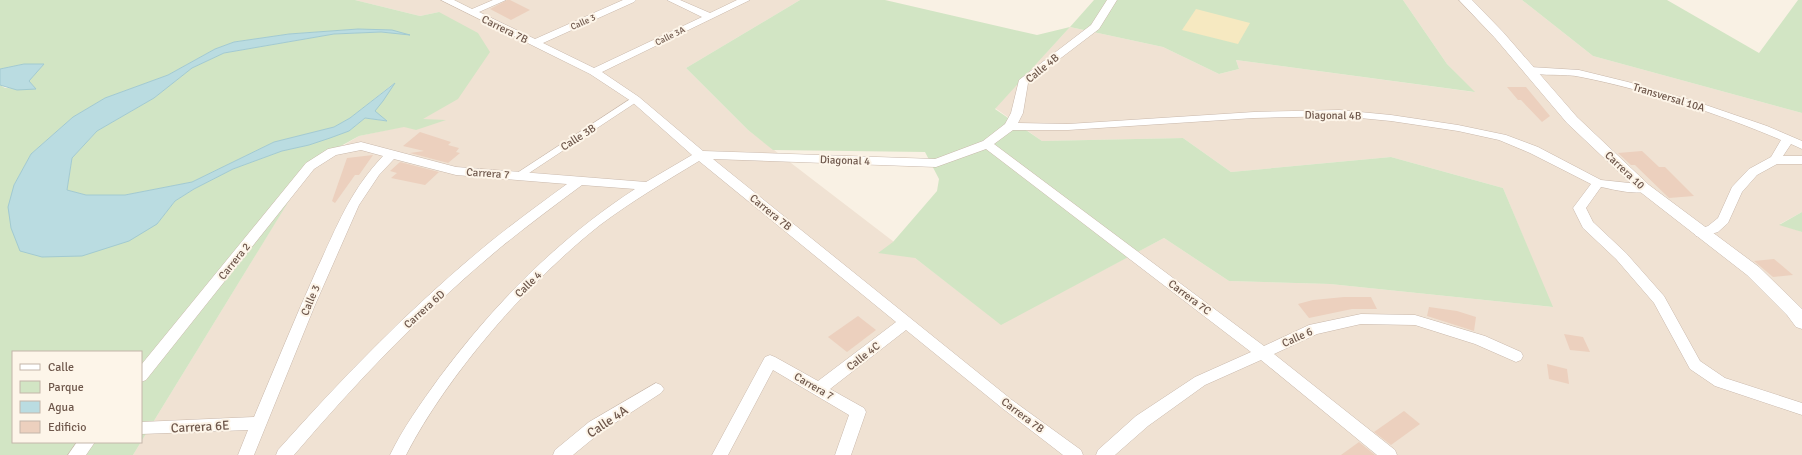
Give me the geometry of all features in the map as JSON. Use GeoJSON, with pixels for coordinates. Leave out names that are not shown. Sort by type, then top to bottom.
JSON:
{"type":"FeatureCollection","features":[{"type":"Feature","properties":{"kind":"street","name":"Carrera 7B"},"geometry":{"type":"LineString","coordinates":[[446,0],[594,72],[635,99],[700,154],[1007,404],[1075,455]]}},
{"type":"Feature","properties":{"kind":"street"},"geometry":{"type":"LineString","coordinates":[[472,12],[501,0]]}},
{"type":"Feature","properties":{"kind":"street","name":"Calle 3"},"geometry":{"type":"LineString","coordinates":[[535,43],[631,0]]}},
{"type":"Feature","properties":{"kind":"street"},"geometry":{"type":"LineString","coordinates":[[672,0],[710,17]]}},
{"type":"Feature","properties":{"kind":"street","name":"Calle 3A"},"geometry":{"type":"LineString","coordinates":[[594,72],[745,0]]}},
{"type":"Feature","properties":{"kind":"street","name":"Calle 4B"},"geometry":{"type":"LineString","coordinates":[[987,144],[1010,126],[1018,113],[1023,82],[1095,26],[1112,0]]}},
{"type":"Feature","properties":{"kind":"street","name":"Carrera 10"},"geometry":{"type":"LineString","coordinates":[[1465,0],[1499,34],[1572,120],[1644,188],[1701,233],[1753,271],[1793,310],[1802,322]]}},
{"type":"Feature","properties":{"kind":"street","name":"Transversal 10A"},"geometry":{"type":"LineString","coordinates":[[1530,70],[1579,73],[1624,84],[1696,105],[1802,145]]}},
{"type":"Feature","properties":{"kind":"street","name":"Calle 3B"},"geometry":{"type":"LineString","coordinates":[[520,175],[635,99]]}},
{"type":"Feature","properties":{"kind":"street","name":"Diagonal 4B"},"geometry":{"type":"LineString","coordinates":[[1010,126],[1068,127],[1246,115],[1339,112],[1451,127],[1502,137],[1534,150],[1598,183],[1622,187],[1644,188]]}},
{"type":"Feature","properties":{"kind":"street"},"geometry":{"type":"LineString","coordinates":[[1775,160],[1788,139]]}},
{"type":"Feature","properties":{"kind":"street","name":"Diagonal 4"},"geometry":{"type":"LineString","coordinates":[[700,154],[936,163],[987,144]]}},
{"type":"Feature","properties":{"kind":"street","name":"Carrera 7C"},"geometry":{"type":"LineString","coordinates":[[987,144],[1263,353],[1389,455]]}},
{"type":"Feature","properties":{"kind":"street","name":"Carrera 7"},"geometry":{"type":"LineString","coordinates":[[332,152],[361,146],[456,170],[647,186]]}},
{"type":"Feature","properties":{"kind":"street","name":"Carrera 2"},"geometry":{"type":"LineString","coordinates":[[142,375],[310,166],[332,152]]}},
{"type":"Feature","properties":{"kind":"street","name":"Calle 4"},"geometry":{"type":"LineString","coordinates":[[398,455],[406,438],[462,357],[521,289],[583,233],[647,186],[700,154]]}},
{"type":"Feature","properties":{"kind":"street","name":"Calle 3"},"geometry":{"type":"LineString","coordinates":[[246,455],[308,305],[353,204],[375,172],[392,155]]}},
{"type":"Feature","properties":{"kind":"street"},"geometry":{"type":"LineString","coordinates":[[1701,233],[1713,229],[1723,220],[1736,190],[1753,172],[1775,160],[1802,160]]}},
{"type":"Feature","properties":{"kind":"street","name":"Carrera 6D"},"geometry":{"type":"LineString","coordinates":[[284,455],[312,422],[407,324],[495,245],[579,181]]}},
{"type":"Feature","properties":{"kind":"street"},"geometry":{"type":"LineString","coordinates":[[1598,183],[1579,208],[1588,225],[1621,256],[1659,300],[1691,360],[1700,370],[1720,382],[1802,409]]}},
{"type":"Feature","properties":{"kind":"street","name":"Calle 6"},"geometry":{"type":"LineString","coordinates":[[1104,455],[1142,421],[1200,381],[1314,329],[1361,319],[1415,320],[1480,340],[1516,356]]}},
{"type":"Feature","properties":{"kind":"street","name":"Calle 4C"},"geometry":{"type":"LineString","coordinates":[[819,389],[906,322]]}},
{"type":"Feature","properties":{"kind":"street","name":"Carrera 7"},"geometry":{"type":"LineString","coordinates":[[720,455],[770,361],[858,412],[843,455]]}},
{"type":"Feature","properties":{"kind":"street","name":"Calle 4A"},"geometry":{"type":"LineString","coordinates":[[561,455],[595,427],[656,389]]}},
{"type":"Feature","properties":{"kind":"street","name":"Carrera 6E"},"geometry":{"type":"LineString","coordinates":[[142,428],[259,423]]}},
{"type":"Feature","properties":{"kind":"street"},"geometry":{"type":"LineString","coordinates":[[76,455],[86,443]]}},
{"type":"Feature","properties":{"kind":"shaded area"},"geometry":{"type":"Polygon","coordinates":[[[355,0],[800,0],[686,68],[748,130],[1001,324],[1164,238],[1229,281],[1330,284],[1552,307],[1503,188],[1391,157],[1231,172],[1183,138],[1042,141],[995,108],[1070,27],[1163,47],[1219,74],[1239,69],[1236,60],[1474,92],[1447,64],[1403,0],[1522,0],[1593,56],[1802,113],[1802,212],[1780,224],[1802,232],[1802,455],[133,455],[140,443],[142,443],[142,440],[310,166],[359,136],[410,125],[439,12],[420,16],[355,0]]]}},
{"type":"Feature","properties":{"kind":"green space"},"geometry":{"type":"Polygon","coordinates":[[[0,0],[355,0],[420,16],[439,12],[478,33],[490,52],[458,99],[423,119],[446,120],[416,130],[404,127],[359,136],[310,163],[295,191],[142,440],[142,351],[12,351],[12,443],[140,443],[133,455],[0,455],[0,85],[5,88],[36,89],[29,81],[44,64],[24,64],[0,69],[0,0]],[[358,29],[289,34],[234,42],[215,49],[168,75],[105,98],[73,117],[31,154],[14,185],[157,224],[175,201],[194,189],[233,169],[282,151],[309,145],[349,131],[365,118],[386,121],[374,111],[393,84],[350,118],[334,127],[274,142],[192,182],[125,195],[86,195],[67,190],[72,158],[97,131],[154,98],[192,68],[224,53],[334,34],[381,32],[406,34],[358,29]]]}},
{"type":"Feature","properties":{"kind":"green space"},"geometry":{"type":"Polygon","coordinates":[[[800,0],[885,0],[1037,35],[1070,27],[995,109],[1042,141],[1183,138],[1231,172],[1391,157],[1503,188],[1553,307],[1330,284],[1229,281],[1164,238],[1001,325],[915,258],[878,253],[893,242],[937,191],[939,179],[925,152],[773,150],[748,130],[686,68],[800,0]]]}},
{"type":"Feature","properties":{"kind":"green space"},"geometry":{"type":"Polygon","coordinates":[[[1094,0],[1403,0],[1447,64],[1475,92],[1236,60],[1239,69],[1219,74],[1163,47],[1070,27],[1094,0]]]}},
{"type":"Feature","properties":{"kind":"green space"},"geometry":{"type":"Polygon","coordinates":[[[1522,0],[1667,0],[1759,53],[1798,0],[1802,0],[1802,113],[1593,56],[1522,0]]]}},
{"type":"Feature","properties":{"kind":"green space"},"geometry":{"type":"Polygon","coordinates":[[[1802,212],[1802,232],[1779,225],[1802,212]]]}},
{"type":"Feature","properties":{"kind":"sand"},"geometry":{"type":"Polygon","coordinates":[[[1196,9],[1250,23],[1238,44],[1182,30],[1196,9]]]}},
{"type":"Feature","properties":{"kind":"water"},"geometry":{"type":"Polygon","coordinates":[[[358,29],[392,30],[410,35],[381,32],[334,34],[224,53],[192,68],[154,98],[97,131],[72,158],[67,190],[86,195],[125,195],[192,182],[274,142],[334,127],[350,118],[395,83],[375,111],[387,121],[365,118],[349,131],[309,145],[282,151],[233,169],[194,189],[175,201],[157,224],[129,241],[82,256],[42,257],[20,251],[11,228],[8,207],[14,185],[31,154],[73,117],[105,98],[168,75],[215,49],[234,42],[289,34],[358,29]]]}},
{"type":"Feature","properties":{"kind":"water"},"geometry":{"type":"Polygon","coordinates":[[[24,64],[44,64],[29,81],[36,89],[17,90],[0,85],[0,69],[24,64]]]}},
{"type":"Feature","properties":{"kind":"building"},"geometry":{"type":"Polygon","coordinates":[[[507,0],[530,10],[511,20],[490,9],[507,0]]]}},
{"type":"Feature","properties":{"kind":"building"},"geometry":{"type":"Polygon","coordinates":[[[1507,87],[1526,87],[1550,116],[1542,122],[1521,100],[1518,100],[1507,87]]]}},
{"type":"Feature","properties":{"kind":"building"},"geometry":{"type":"Polygon","coordinates":[[[420,132],[451,142],[448,145],[459,148],[456,152],[460,153],[448,163],[410,153],[424,151],[403,146],[420,132]]]}},
{"type":"Feature","properties":{"kind":"building"},"geometry":{"type":"Polygon","coordinates":[[[1642,151],[1659,167],[1665,167],[1694,196],[1669,198],[1635,165],[1631,165],[1618,153],[1642,151]]]}},
{"type":"Feature","properties":{"kind":"building"},"geometry":{"type":"Polygon","coordinates":[[[373,155],[359,175],[355,175],[335,203],[332,201],[347,158],[373,155]]]}},
{"type":"Feature","properties":{"kind":"building"},"geometry":{"type":"Polygon","coordinates":[[[400,162],[439,172],[425,185],[391,178],[397,173],[390,171],[400,162]]]}},
{"type":"Feature","properties":{"kind":"building"},"geometry":{"type":"Polygon","coordinates":[[[1774,259],[1793,275],[1773,277],[1754,261],[1774,259]]]}},
{"type":"Feature","properties":{"kind":"building"},"geometry":{"type":"Polygon","coordinates":[[[1344,297],[1371,297],[1377,309],[1352,309],[1309,318],[1298,304],[1313,300],[1344,297]]]}},
{"type":"Feature","properties":{"kind":"building"},"geometry":{"type":"Polygon","coordinates":[[[1429,307],[1457,311],[1476,317],[1474,331],[1427,316],[1429,307]]]}},
{"type":"Feature","properties":{"kind":"building"},"geometry":{"type":"Polygon","coordinates":[[[858,316],[876,330],[847,352],[828,337],[858,316]]]}},
{"type":"Feature","properties":{"kind":"building"},"geometry":{"type":"Polygon","coordinates":[[[1564,334],[1583,337],[1590,352],[1570,350],[1564,334]]]}},
{"type":"Feature","properties":{"kind":"building"},"geometry":{"type":"Polygon","coordinates":[[[1547,364],[1567,369],[1569,384],[1549,379],[1547,364]]]}},
{"type":"Feature","properties":{"kind":"building"},"geometry":{"type":"Polygon","coordinates":[[[1404,411],[1420,424],[1391,445],[1374,432],[1404,411]]]}},
{"type":"Feature","properties":{"kind":"building"},"geometry":{"type":"Polygon","coordinates":[[[1359,442],[1375,455],[1341,455],[1359,442]]]}}]}
